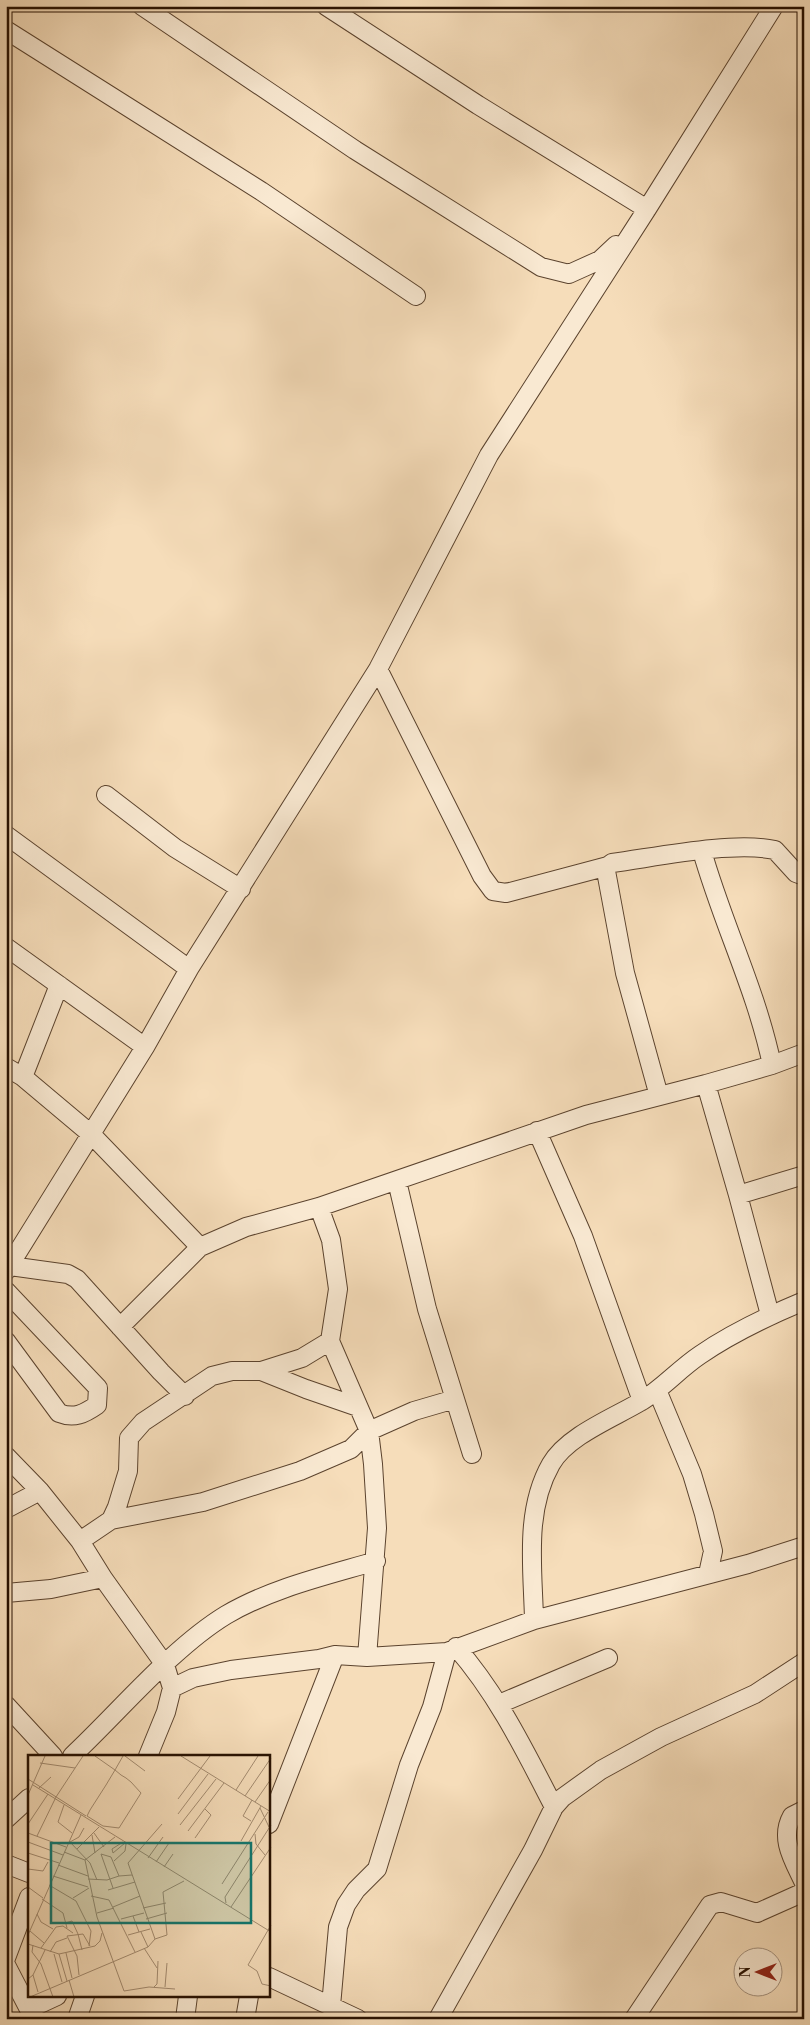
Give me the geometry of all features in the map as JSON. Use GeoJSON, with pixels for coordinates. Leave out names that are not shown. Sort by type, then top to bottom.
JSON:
{"type":"FeatureCollection","features":[{"type":"Feature","properties":{"kind":"street"},"geometry":{"type":"LineString","coordinates":[[142,6],[355,150],[542,267],[569,274],[600,260],[609,253],[647,209]]}},
{"type":"Feature","properties":{"kind":"street"},"geometry":{"type":"LineString","coordinates":[[326,6],[478,105],[647,209]]}},
{"type":"Feature","properties":{"kind":"street"},"geometry":{"type":"LineString","coordinates":[[185,1396],[73,1275],[8,1268],[92,1135],[189,969],[378,669],[489,456],[774,6]]}},
{"type":"Feature","properties":{"kind":"street"},"geometry":{"type":"LineString","coordinates":[[6,30],[261,191],[416,296]]}},
{"type":"Feature","properties":{"kind":"street"},"geometry":{"type":"LineString","coordinates":[[378,669],[482,876],[493,891],[506,893],[608,866],[612,863],[702,851],[749,848],[775,850],[796,873],[804,876]]}},
{"type":"Feature","properties":{"kind":"street"},"geometry":{"type":"LineString","coordinates":[[106,795],[176,848],[241,889]]}},
{"type":"Feature","properties":{"kind":"street"},"geometry":{"type":"LineString","coordinates":[[6,835],[189,969]]}},
{"type":"Feature","properties":{"kind":"street"},"geometry":{"type":"LineString","coordinates":[[702,851],[711,883],[759,1010],[772,1066]]}},
{"type":"Feature","properties":{"kind":"street"},"geometry":{"type":"LineString","coordinates":[[608,866],[608,879],[625,973],[659,1096]]}},
{"type":"Feature","properties":{"kind":"street"},"geometry":{"type":"LineString","coordinates":[[6,947],[145,1047]]}},
{"type":"Feature","properties":{"kind":"street"},"geometry":{"type":"LineString","coordinates":[[23,1077],[59,984]]}},
{"type":"Feature","properties":{"kind":"street"},"geometry":{"type":"LineString","coordinates":[[120,1327],[200,1247],[246,1227],[319,1207],[586,1115],[772,1066],[804,1053]]}},
{"type":"Feature","properties":{"kind":"street"},"geometry":{"type":"LineString","coordinates":[[6,1067],[23,1077],[92,1135],[169,1212],[200,1247]]}},
{"type":"Feature","properties":{"kind":"street"},"geometry":{"type":"LineString","coordinates":[[706,1084],[770,1315]]}},
{"type":"Feature","properties":{"kind":"street"},"geometry":{"type":"LineString","coordinates":[[537,1131],[583,1236],[642,1401]]}},
{"type":"Feature","properties":{"kind":"street"},"geometry":{"type":"LineString","coordinates":[[738,1195],[804,1175]]}},
{"type":"Feature","properties":{"kind":"street"},"geometry":{"type":"LineString","coordinates":[[397,1181],[427,1309],[472,1454]]}},
{"type":"Feature","properties":{"kind":"street"},"geometry":{"type":"LineString","coordinates":[[319,1207],[327,1222],[333,1246],[338,1289],[330,1341],[369,1431],[376,1494],[376,1561],[367,1657]]}},
{"type":"Feature","properties":{"kind":"street"},"geometry":{"type":"LineString","coordinates":[[6,1291],[98,1388],[96,1405],[78,1416],[67,1416],[59,1413],[6,1342]]}},
{"type":"Feature","properties":{"kind":"street"},"geometry":{"type":"LineString","coordinates":[[534,1620],[533,1518],[552,1462],[578,1438],[642,1401],[699,1356],[770,1315],[804,1301]]}},
{"type":"Feature","properties":{"kind":"street"},"geometry":{"type":"LineString","coordinates":[[111,1520],[128,1471],[129,1438],[144,1422],[212,1376],[232,1371],[261,1371],[302,1358],[330,1341]]}},
{"type":"Feature","properties":{"kind":"street"},"geometry":{"type":"LineString","coordinates":[[261,1371],[306,1390],[358,1407]]}},
{"type":"Feature","properties":{"kind":"street"},"geometry":{"type":"LineString","coordinates":[[656,1390],[692,1474],[704,1514],[714,1550],[708,1574]]}},
{"type":"Feature","properties":{"kind":"street"},"geometry":{"type":"LineString","coordinates":[[80,1541],[111,1520],[203,1502],[300,1471],[351,1449],[369,1431],[414,1410],[455,1399]]}},
{"type":"Feature","properties":{"kind":"street"},"geometry":{"type":"LineString","coordinates":[[6,1456],[40,1491],[80,1541],[103,1578],[165,1665],[172,1688],[166,1712],[148,1755]]}},
{"type":"Feature","properties":{"kind":"street"},"geometry":{"type":"LineString","coordinates":[[6,1509],[40,1491]]}},
{"type":"Feature","properties":{"kind":"street"},"geometry":{"type":"LineString","coordinates":[[172,1688],[192,1678],[230,1670],[319,1659],[335,1655],[367,1657],[451,1650],[534,1620],[748,1564],[804,1546]]}},
{"type":"Feature","properties":{"kind":"street"},"geometry":{"type":"LineString","coordinates":[[73,1755],[165,1665],[202,1632],[248,1604],[291,1586],[376,1561]]}},
{"type":"Feature","properties":{"kind":"street"},"geometry":{"type":"LineString","coordinates":[[6,1593],[58,1587],[103,1578]]}},
{"type":"Feature","properties":{"kind":"street"},"geometry":{"type":"LineString","coordinates":[[451,1650],[480,1675],[499,1704],[554,1806]]}},
{"type":"Feature","properties":{"kind":"street"},"geometry":{"type":"LineString","coordinates":[[331,2006],[338,1927],[346,1905],[356,1890],[376,1869],[409,1765],[432,1707],[451,1650]]}},
{"type":"Feature","properties":{"kind":"street"},"geometry":{"type":"LineString","coordinates":[[270,1821],[335,1655]]}},
{"type":"Feature","properties":{"kind":"street"},"geometry":{"type":"LineString","coordinates":[[499,1704],[608,1658]]}},
{"type":"Feature","properties":{"kind":"street"},"geometry":{"type":"LineString","coordinates":[[438,2019],[533,1850],[554,1806],[572,1788],[661,1738],[755,1694],[804,1662]]}},
{"type":"Feature","properties":{"kind":"street"},"geometry":{"type":"LineString","coordinates":[[6,1705],[52,1755]]}},
{"type":"Feature","properties":{"kind":"street"},"geometry":{"type":"LineString","coordinates":[[6,1819],[28,1799]]}},
{"type":"Feature","properties":{"kind":"street"},"geometry":{"type":"LineString","coordinates":[[804,1810],[792,1816],[785,1833],[788,1847],[804,1883]]}},
{"type":"Feature","properties":{"kind":"street"},"geometry":{"type":"LineString","coordinates":[[6,1864],[28,1873]]}},
{"type":"Feature","properties":{"kind":"street"},"geometry":{"type":"LineString","coordinates":[[634,2019],[710,1905],[721,1902],[757,1913],[804,1892]]}},
{"type":"Feature","properties":{"kind":"street"},"geometry":{"type":"LineString","coordinates":[[6,1958],[28,1900]]}},
{"type":"Feature","properties":{"kind":"street"},"geometry":{"type":"LineString","coordinates":[[6,1965],[32,2014],[54,1998]]}},
{"type":"Feature","properties":{"kind":"street"},"geometry":{"type":"LineString","coordinates":[[270,1977],[358,2019]]}},
{"type":"Feature","properties":{"kind":"street"},"geometry":{"type":"LineString","coordinates":[[77,2019],[84,1998]]}},
{"type":"Feature","properties":{"kind":"street"},"geometry":{"type":"LineString","coordinates":[[185,2019],[188,1998]]}},
{"type":"Feature","properties":{"kind":"street"},"geometry":{"type":"LineString","coordinates":[[245,2019],[249,1998]]}}]}
